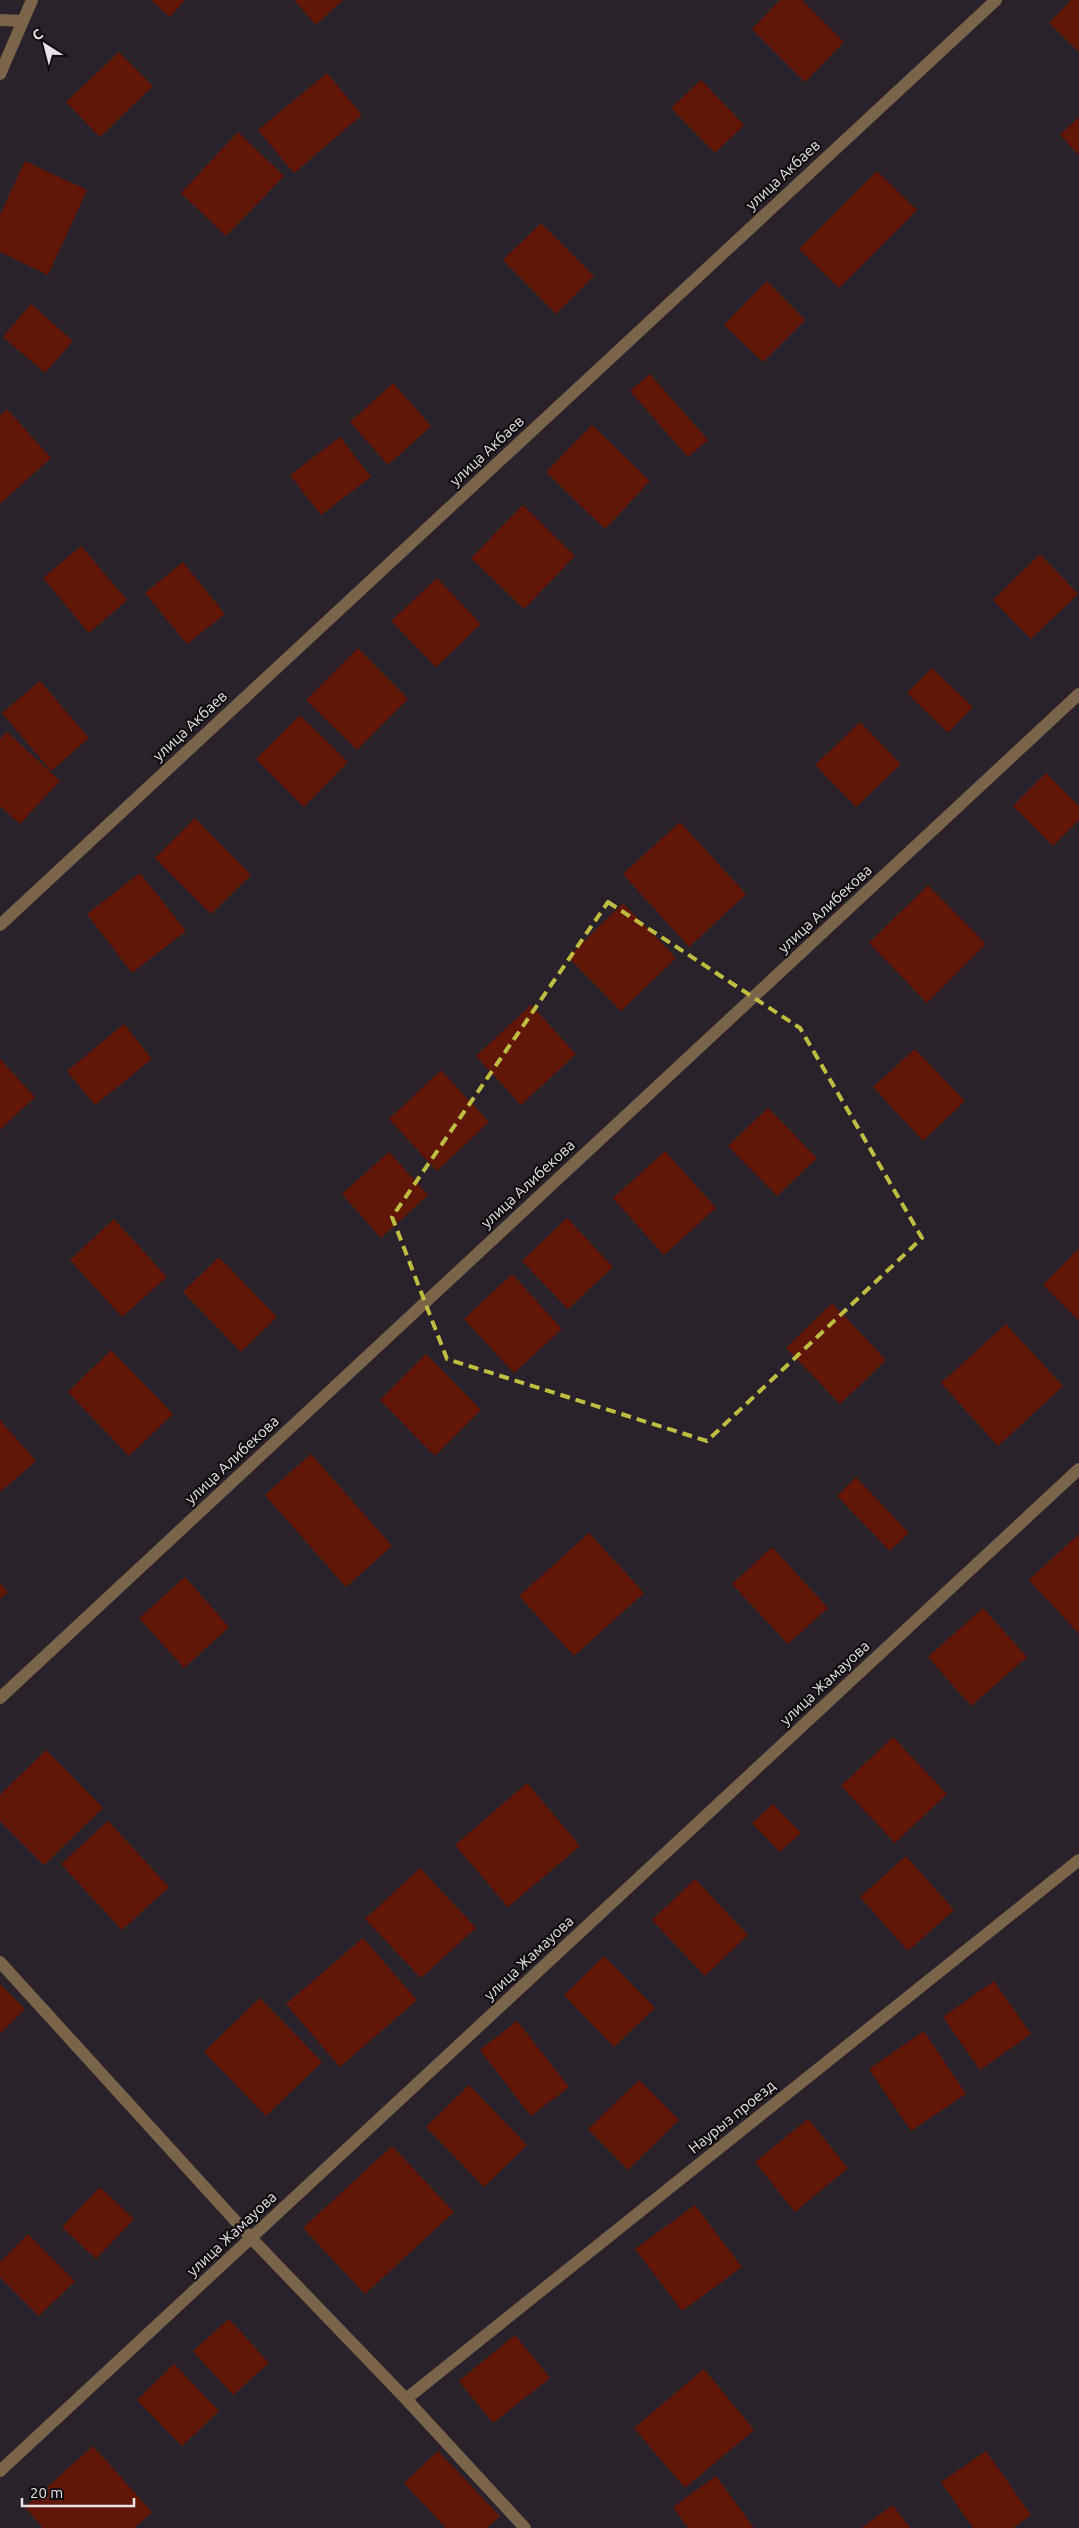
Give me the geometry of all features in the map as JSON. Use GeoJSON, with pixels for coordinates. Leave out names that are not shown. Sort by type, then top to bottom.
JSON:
{"type":"FeatureCollection","features":[{"type":"Feature","properties":{"kind":"street"},"geometry":{"type":"LineString","coordinates":[[0,74],[32,0]]}},
{"type":"Feature","properties":{"kind":"street","name":"улица Акбаев"},"geometry":{"type":"LineString","coordinates":[[0,925],[996,0]]}},
{"type":"Feature","properties":{"kind":"street"},"geometry":{"type":"LineString","coordinates":[[0,20],[23,21]]}},
{"type":"Feature","properties":{"kind":"street","name":"улица Алибекова"},"geometry":{"type":"LineString","coordinates":[[0,1698],[1079,694]]}},
{"type":"Feature","properties":{"kind":"street","name":"улица Жамауова"},"geometry":{"type":"LineString","coordinates":[[0,2471],[1079,1469]]}},
{"type":"Feature","properties":{"kind":"street","name":"Наурыз проезд"},"geometry":{"type":"LineString","coordinates":[[406,2400],[1079,1860]]}},
{"type":"Feature","properties":{"kind":"street"},"geometry":{"type":"LineString","coordinates":[[0,1962],[251,2238],[525,2528]]}},
{"type":"Feature","properties":{"kind":"highlighted area"},"geometry":{"type":"Polygon","coordinates":[[[608,902],[800,1028],[922,1238],[707,1441],[447,1359],[392,1217],[608,902]]]}},
{"type":"Feature","properties":{"kind":"building"},"geometry":{"type":"Polygon","coordinates":[[[151,0],[185,0],[170,17],[151,0]]]}},
{"type":"Feature","properties":{"kind":"building"},"geometry":{"type":"Polygon","coordinates":[[[294,0],[343,0],[316,25],[294,0]]]}},
{"type":"Feature","properties":{"kind":"building"},"geometry":{"type":"Polygon","coordinates":[[[780,0],[802,0],[844,42],[805,82],[752,29],[780,0]]]}},
{"type":"Feature","properties":{"kind":"building"},"geometry":{"type":"Polygon","coordinates":[[[1071,0],[1079,0],[1079,52],[1049,23],[1071,0]]]}},
{"type":"Feature","properties":{"kind":"building"},"geometry":{"type":"Polygon","coordinates":[[[119,52],[153,86],[100,137],[66,102],[119,52]]]}},
{"type":"Feature","properties":{"kind":"building"},"geometry":{"type":"Polygon","coordinates":[[[327,73],[362,115],[294,173],[258,130],[327,73]]]}},
{"type":"Feature","properties":{"kind":"building"},"geometry":{"type":"Polygon","coordinates":[[[701,80],[744,125],[715,153],[671,108],[701,80]]]}},
{"type":"Feature","properties":{"kind":"building"},"geometry":{"type":"Polygon","coordinates":[[[1079,117],[1079,155],[1060,135],[1079,117]]]}},
{"type":"Feature","properties":{"kind":"building"},"geometry":{"type":"Polygon","coordinates":[[[238,132],[284,176],[226,236],[181,193],[238,132]]]}},
{"type":"Feature","properties":{"kind":"building"},"geometry":{"type":"Polygon","coordinates":[[[25,161],[87,190],[48,275],[0,252],[0,215],[25,161]]]}},
{"type":"Feature","properties":{"kind":"building"},"geometry":{"type":"Polygon","coordinates":[[[877,171],[917,210],[839,288],[799,249],[877,171]]]}},
{"type":"Feature","properties":{"kind":"building"},"geometry":{"type":"Polygon","coordinates":[[[541,223],[594,276],[556,314],[503,260],[541,223]]]}},
{"type":"Feature","properties":{"kind":"building"},"geometry":{"type":"Polygon","coordinates":[[[767,281],[805,320],[763,362],[724,325],[767,281]]]}},
{"type":"Feature","properties":{"kind":"building"},"geometry":{"type":"Polygon","coordinates":[[[31,304],[73,341],[45,373],[3,337],[31,304]]]}},
{"type":"Feature","properties":{"kind":"building"},"geometry":{"type":"Polygon","coordinates":[[[650,374],[708,440],[688,457],[630,391],[650,374]]]}},
{"type":"Feature","properties":{"kind":"building"},"geometry":{"type":"Polygon","coordinates":[[[393,383],[431,426],[388,465],[350,422],[393,383]]]}},
{"type":"Feature","properties":{"kind":"building"},"geometry":{"type":"Polygon","coordinates":[[[7,409],[51,458],[0,504],[0,416],[7,409]]]}},
{"type":"Feature","properties":{"kind":"building"},"geometry":{"type":"Polygon","coordinates":[[[592,425],[650,481],[605,529],[546,472],[592,425]]]}},
{"type":"Feature","properties":{"kind":"building"},"geometry":{"type":"Polygon","coordinates":[[[340,437],[371,477],[321,515],[290,475],[340,437]]]}},
{"type":"Feature","properties":{"kind":"building"},"geometry":{"type":"Polygon","coordinates":[[[523,505],[575,556],[524,609],[471,558],[523,505]]]}},
{"type":"Feature","properties":{"kind":"building"},"geometry":{"type":"Polygon","coordinates":[[[81,546],[127,600],[89,633],[43,578],[81,546]]]}},
{"type":"Feature","properties":{"kind":"building"},"geometry":{"type":"Polygon","coordinates":[[[1040,554],[1078,594],[1031,639],[993,600],[1040,554]]]}},
{"type":"Feature","properties":{"kind":"building"},"geometry":{"type":"Polygon","coordinates":[[[183,562],[225,614],[187,644],[145,593],[183,562]]]}},
{"type":"Feature","properties":{"kind":"building"},"geometry":{"type":"Polygon","coordinates":[[[437,578],[481,624],[436,667],[391,621],[437,578]]]}},
{"type":"Feature","properties":{"kind":"building"},"geometry":{"type":"Polygon","coordinates":[[[358,648],[408,699],[357,750],[306,700],[358,648]]]}},
{"type":"Feature","properties":{"kind":"building"},"geometry":{"type":"Polygon","coordinates":[[[932,668],[973,707],[948,733],[907,693],[932,668]]]}},
{"type":"Feature","properties":{"kind":"building"},"geometry":{"type":"Polygon","coordinates":[[[40,681],[89,738],[51,771],[2,713],[40,681]]]}},
{"type":"Feature","properties":{"kind":"building"},"geometry":{"type":"Polygon","coordinates":[[[300,715],[348,762],[304,807],[256,759],[300,715]]]}},
{"type":"Feature","properties":{"kind":"building"},"geometry":{"type":"Polygon","coordinates":[[[860,722],[901,764],[856,807],[815,765],[860,722]]]}},
{"type":"Feature","properties":{"kind":"building"},"geometry":{"type":"Polygon","coordinates":[[[7,732],[60,781],[20,824],[0,806],[0,739],[7,732]]]}},
{"type":"Feature","properties":{"kind":"building"},"geometry":{"type":"Polygon","coordinates":[[[1046,773],[1079,806],[1079,820],[1053,846],[1013,806],[1046,773]]]}},
{"type":"Feature","properties":{"kind":"building"},"geometry":{"type":"Polygon","coordinates":[[[195,818],[251,875],[211,914],[155,858],[195,818]]]}},
{"type":"Feature","properties":{"kind":"building"},"geometry":{"type":"Polygon","coordinates":[[[680,822],[746,894],[689,947],[623,874],[680,822]]]}},
{"type":"Feature","properties":{"kind":"building"},"geometry":{"type":"Polygon","coordinates":[[[140,873],[186,931],[132,973],[87,914],[140,873]]]}},
{"type":"Feature","properties":{"kind":"building"},"geometry":{"type":"Polygon","coordinates":[[[928,885],[986,944],[927,1003],[869,943],[928,885]]]}},
{"type":"Feature","properties":{"kind":"building"},"geometry":{"type":"Polygon","coordinates":[[[623,903],[676,958],[621,1011],[568,957],[623,903]]]}},
{"type":"Feature","properties":{"kind":"building"},"geometry":{"type":"Polygon","coordinates":[[[531,1005],[576,1054],[521,1105],[476,1056],[531,1005]]]}},
{"type":"Feature","properties":{"kind":"building"},"geometry":{"type":"Polygon","coordinates":[[[124,1024],[152,1059],[95,1105],[67,1071],[124,1024]]]}},
{"type":"Feature","properties":{"kind":"building"},"geometry":{"type":"Polygon","coordinates":[[[915,1049],[965,1101],[923,1141],[873,1087],[915,1049]]]}},
{"type":"Feature","properties":{"kind":"building"},"geometry":{"type":"Polygon","coordinates":[[[0,1059],[35,1097],[0,1130],[0,1059]]]}},
{"type":"Feature","properties":{"kind":"building"},"geometry":{"type":"Polygon","coordinates":[[[441,1070],[489,1122],[437,1171],[389,1119],[441,1070]]]}},
{"type":"Feature","properties":{"kind":"building"},"geometry":{"type":"Polygon","coordinates":[[[768,1108],[817,1158],[777,1196],[728,1146],[768,1108]]]}},
{"type":"Feature","properties":{"kind":"building"},"geometry":{"type":"Polygon","coordinates":[[[665,1151],[716,1208],[664,1255],[613,1198],[665,1151]]]}},
{"type":"Feature","properties":{"kind":"building"},"geometry":{"type":"Polygon","coordinates":[[[389,1152],[428,1195],[381,1238],[342,1194],[389,1152]]]}},
{"type":"Feature","properties":{"kind":"building"},"geometry":{"type":"Polygon","coordinates":[[[567,1218],[613,1267],[568,1309],[522,1261],[567,1218]]]}},
{"type":"Feature","properties":{"kind":"building"},"geometry":{"type":"Polygon","coordinates":[[[114,1219],[167,1277],[122,1317],[70,1260],[114,1219]]]}},
{"type":"Feature","properties":{"kind":"building"},"geometry":{"type":"Polygon","coordinates":[[[1079,1248],[1079,1321],[1043,1285],[1079,1248]]]}},
{"type":"Feature","properties":{"kind":"building"},"geometry":{"type":"Polygon","coordinates":[[[219,1257],[277,1317],[241,1352],[183,1292],[219,1257]]]}},
{"type":"Feature","properties":{"kind":"building"},"geometry":{"type":"Polygon","coordinates":[[[512,1274],[562,1329],[514,1373],[464,1319],[512,1274]]]}},
{"type":"Feature","properties":{"kind":"building"},"geometry":{"type":"Polygon","coordinates":[[[832,1303],[886,1360],[840,1404],[786,1348],[832,1303]]]}},
{"type":"Feature","properties":{"kind":"building"},"geometry":{"type":"Polygon","coordinates":[[[1006,1324],[1063,1386],[998,1446],[941,1383],[1006,1324]]]}},
{"type":"Feature","properties":{"kind":"building"},"geometry":{"type":"Polygon","coordinates":[[[111,1350],[173,1414],[129,1456],[68,1392],[111,1350]]]}},
{"type":"Feature","properties":{"kind":"building"},"geometry":{"type":"Polygon","coordinates":[[[426,1354],[481,1410],[435,1456],[380,1400],[426,1354]]]}},
{"type":"Feature","properties":{"kind":"building"},"geometry":{"type":"Polygon","coordinates":[[[0,1420],[36,1461],[0,1492],[0,1420]]]}},
{"type":"Feature","properties":{"kind":"building"},"geometry":{"type":"Polygon","coordinates":[[[311,1454],[392,1546],[346,1587],[265,1495],[311,1454]]]}},
{"type":"Feature","properties":{"kind":"building"},"geometry":{"type":"Polygon","coordinates":[[[856,1477],[909,1533],[890,1551],[837,1496],[856,1477]]]}},
{"type":"Feature","properties":{"kind":"building"},"geometry":{"type":"Polygon","coordinates":[[[589,1533],[644,1593],[574,1656],[519,1596],[589,1533]]]}},
{"type":"Feature","properties":{"kind":"building"},"geometry":{"type":"Polygon","coordinates":[[[1079,1534],[1079,1634],[1029,1580],[1079,1534]]]}},
{"type":"Feature","properties":{"kind":"building"},"geometry":{"type":"Polygon","coordinates":[[[772,1547],[828,1608],[788,1644],[732,1584],[772,1547]]]}},
{"type":"Feature","properties":{"kind":"building"},"geometry":{"type":"Polygon","coordinates":[[[185,1577],[229,1627],[184,1668],[139,1618],[185,1577]]]}},
{"type":"Feature","properties":{"kind":"building"},"geometry":{"type":"Polygon","coordinates":[[[0,1583],[8,1592],[0,1599],[0,1583]]]}},
{"type":"Feature","properties":{"kind":"building"},"geometry":{"type":"Polygon","coordinates":[[[983,1608],[1027,1657],[971,1706],[928,1657],[983,1608]]]}},
{"type":"Feature","properties":{"kind":"building"},"geometry":{"type":"Polygon","coordinates":[[[893,1737],[947,1794],[895,1843],[841,1786],[893,1737]]]}},
{"type":"Feature","properties":{"kind":"building"},"geometry":{"type":"Polygon","coordinates":[[[46,1750],[103,1808],[44,1865],[0,1821],[0,1795],[46,1750]]]}},
{"type":"Feature","properties":{"kind":"building"},"geometry":{"type":"Polygon","coordinates":[[[527,1783],[580,1846],[508,1907],[455,1845],[527,1783]]]}},
{"type":"Feature","properties":{"kind":"building"},"geometry":{"type":"Polygon","coordinates":[[[773,1804],[801,1833],[780,1852],[752,1823],[773,1804]]]}},
{"type":"Feature","properties":{"kind":"building"},"geometry":{"type":"Polygon","coordinates":[[[108,1821],[169,1887],[122,1930],[61,1864],[108,1821]]]}},
{"type":"Feature","properties":{"kind":"building"},"geometry":{"type":"Polygon","coordinates":[[[906,1856],[954,1910],[908,1951],[860,1897],[906,1856]]]}},
{"type":"Feature","properties":{"kind":"building"},"geometry":{"type":"Polygon","coordinates":[[[420,1868],[476,1928],[421,1978],[365,1919],[420,1868]]]}},
{"type":"Feature","properties":{"kind":"building"},"geometry":{"type":"Polygon","coordinates":[[[695,1879],[748,1935],[705,1976],[652,1920],[695,1879]]]}},
{"type":"Feature","properties":{"kind":"building"},"geometry":{"type":"Polygon","coordinates":[[[363,1938],[417,2000],[340,2067],[286,2004],[363,1938]]]}},
{"type":"Feature","properties":{"kind":"building"},"geometry":{"type":"Polygon","coordinates":[[[604,1956],[655,2008],[614,2047],[564,1995],[604,1956]]]}},
{"type":"Feature","properties":{"kind":"building"},"geometry":{"type":"Polygon","coordinates":[[[994,1981],[1031,2034],[980,2070],[943,2017],[994,1981]]]}},
{"type":"Feature","properties":{"kind":"building"},"geometry":{"type":"Polygon","coordinates":[[[0,1984],[25,2009],[0,2034],[0,1984]]]}},
{"type":"Feature","properties":{"kind":"building"},"geometry":{"type":"Polygon","coordinates":[[[260,1998],[322,2062],[266,2116],[204,2052],[260,1998]]]}},
{"type":"Feature","properties":{"kind":"building"},"geometry":{"type":"Polygon","coordinates":[[[517,2021],[569,2087],[531,2116],[480,2050],[517,2021]]]}},
{"type":"Feature","properties":{"kind":"building"},"geometry":{"type":"Polygon","coordinates":[[[924,2031],[966,2094],[911,2131],[869,2069],[924,2031]]]}},
{"type":"Feature","properties":{"kind":"building"},"geometry":{"type":"Polygon","coordinates":[[[639,2080],[679,2120],[628,2170],[588,2129],[639,2080]]]}},
{"type":"Feature","properties":{"kind":"building"},"geometry":{"type":"Polygon","coordinates":[[[469,2085],[527,2145],[484,2187],[426,2127],[469,2085]]]}},
{"type":"Feature","properties":{"kind":"building"},"geometry":{"type":"Polygon","coordinates":[[[808,2119],[848,2168],[795,2212],[755,2162],[808,2119]]]}},
{"type":"Feature","properties":{"kind":"building"},"geometry":{"type":"Polygon","coordinates":[[[392,2146],[454,2212],[365,2294],[303,2228],[392,2146]]]}},
{"type":"Feature","properties":{"kind":"building"},"geometry":{"type":"Polygon","coordinates":[[[100,2187],[134,2219],[96,2259],[62,2227],[100,2187]]]}},
{"type":"Feature","properties":{"kind":"building"},"geometry":{"type":"Polygon","coordinates":[[[695,2205],[742,2267],[682,2311],[635,2249],[695,2205]]]}},
{"type":"Feature","properties":{"kind":"building"},"geometry":{"type":"Polygon","coordinates":[[[28,2234],[75,2281],[39,2316],[0,2277],[0,2262],[28,2234]]]}},
{"type":"Feature","properties":{"kind":"building"},"geometry":{"type":"Polygon","coordinates":[[[229,2319],[269,2363],[233,2395],[193,2351],[229,2319]]]}},
{"type":"Feature","properties":{"kind":"building"},"geometry":{"type":"Polygon","coordinates":[[[515,2335],[550,2378],[493,2423],[459,2381],[515,2335]]]}},
{"type":"Feature","properties":{"kind":"building"},"geometry":{"type":"Polygon","coordinates":[[[174,2364],[219,2411],[182,2446],[137,2400],[174,2364]]]}},
{"type":"Feature","properties":{"kind":"building"},"geometry":{"type":"Polygon","coordinates":[[[704,2369],[754,2430],[685,2488],[634,2428],[704,2369]]]}},
{"type":"Feature","properties":{"kind":"building"},"geometry":{"type":"Polygon","coordinates":[[[93,2446],[152,2512],[134,2528],[43,2528],[25,2507],[93,2446]]]}},
{"type":"Feature","properties":{"kind":"building"},"geometry":{"type":"Polygon","coordinates":[[[438,2451],[500,2516],[487,2528],[446,2528],[404,2483],[438,2451]]]}},
{"type":"Feature","properties":{"kind":"building"},"geometry":{"type":"Polygon","coordinates":[[[986,2451],[1031,2515],[1013,2528],[973,2528],[941,2482],[986,2451]]]}},
{"type":"Feature","properties":{"kind":"building"},"geometry":{"type":"Polygon","coordinates":[[[716,2476],[754,2528],[688,2528],[673,2507],[716,2476]]]}},
{"type":"Feature","properties":{"kind":"building"},"geometry":{"type":"Polygon","coordinates":[[[893,2505],[910,2528],[861,2528],[893,2505]]]}}]}
